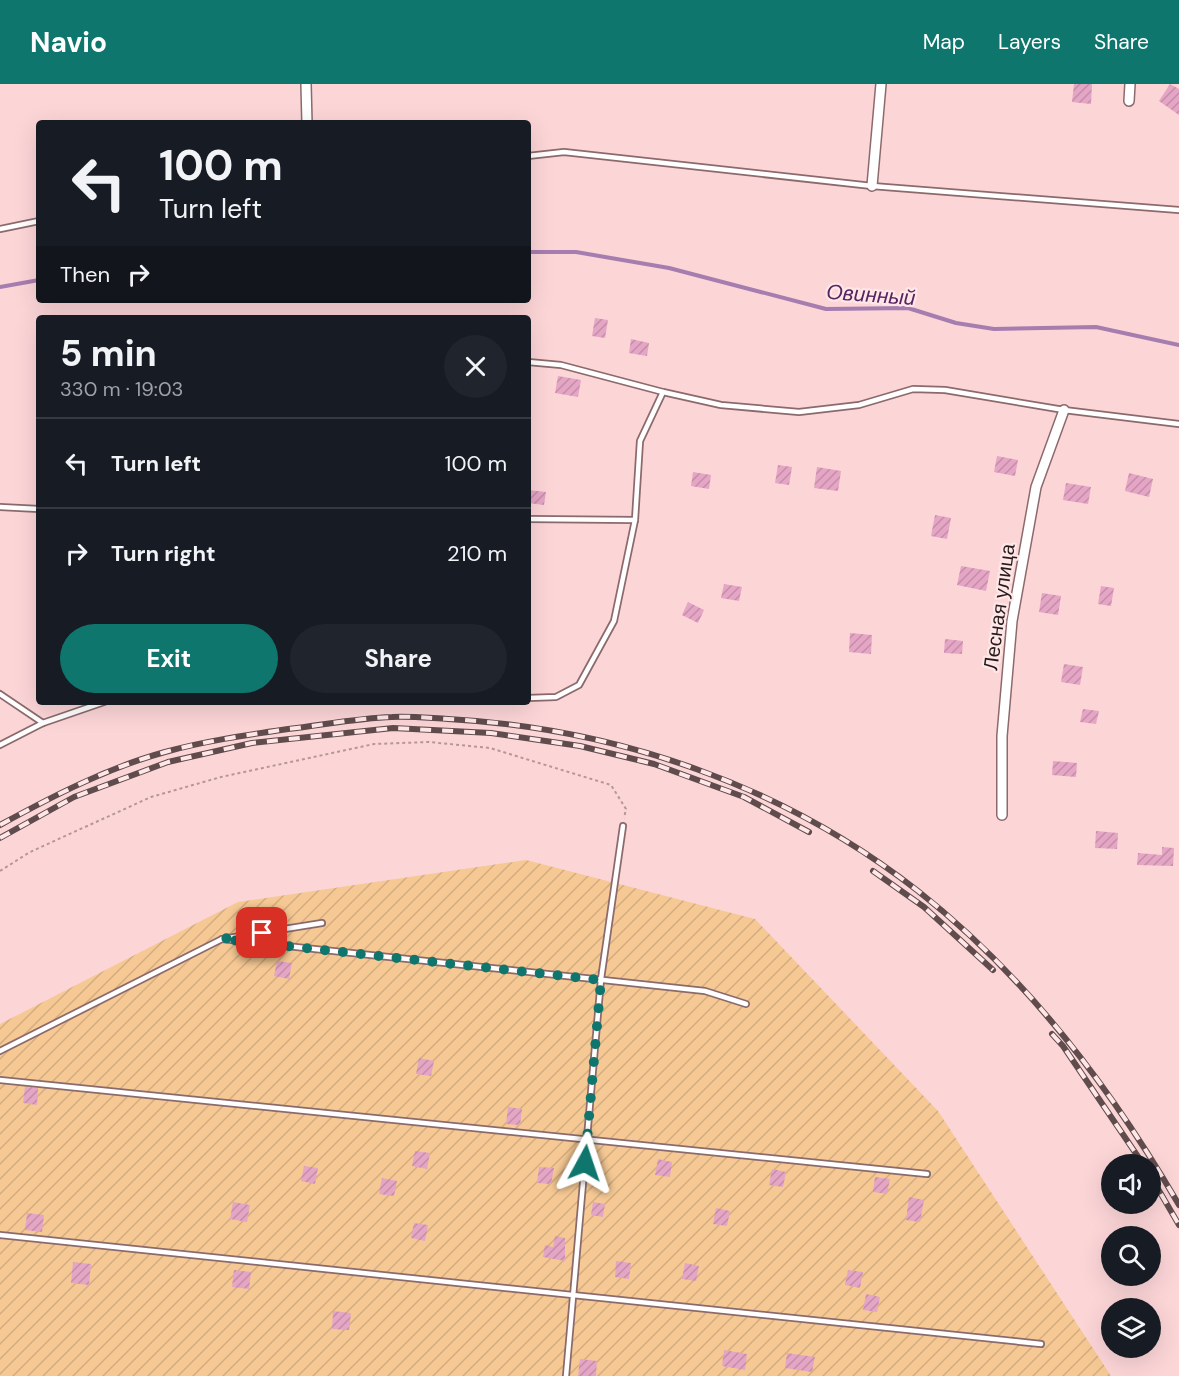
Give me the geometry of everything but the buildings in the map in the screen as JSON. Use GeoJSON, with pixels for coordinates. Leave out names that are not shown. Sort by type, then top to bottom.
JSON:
{"type":"FeatureCollection","features":[{"type":"Feature","properties":{"kind":"street"},"geometry":{"type":"LineString","coordinates":[[306,84],[307,120]]}},
{"type":"Feature","properties":{"kind":"street"},"geometry":{"type":"LineString","coordinates":[[872,186],[881,84]]}},
{"type":"Feature","properties":{"kind":"street"},"geometry":{"type":"LineString","coordinates":[[1129,102],[1130,84]]}},
{"type":"Feature","properties":{"kind":"street","name":"Лесная улица"},"geometry":{"type":"LineString","coordinates":[[1002,815],[1002,736],[1012,621],[1035,487],[1064,410]]}},
{"type":"Feature","properties":{"kind":"lane"},"geometry":{"type":"LineString","coordinates":[[531,156],[564,152],[872,186],[1179,210]]}},
{"type":"Feature","properties":{"kind":"lane"},"geometry":{"type":"LineString","coordinates":[[0,229],[36,222]]}},
{"type":"Feature","properties":{"kind":"lane"},"geometry":{"type":"LineString","coordinates":[[531,362],[561,365],[721,405],[799,412],[860,405],[913,389],[1004,398],[1064,410],[1179,424]]}},
{"type":"Feature","properties":{"kind":"lane"},"geometry":{"type":"LineString","coordinates":[[531,698],[556,697],[579,685],[590,669],[619,605],[635,520],[640,441],[663,392]]}},
{"type":"Feature","properties":{"kind":"lane"},"geometry":{"type":"LineString","coordinates":[[0,507],[36,509]]}},
{"type":"Feature","properties":{"kind":"lane"},"geometry":{"type":"LineString","coordinates":[[531,519],[635,520]]}},
{"type":"Feature","properties":{"kind":"lane"},"geometry":{"type":"LineString","coordinates":[[0,694],[43,723]]}},
{"type":"Feature","properties":{"kind":"lane"},"geometry":{"type":"LineString","coordinates":[[0,745],[43,723],[95,705]]}},
{"type":"Feature","properties":{"kind":"lane"},"geometry":{"type":"LineString","coordinates":[[566,1376],[601,980],[622,826]]}},
{"type":"Feature","properties":{"kind":"lane"},"geometry":{"type":"LineString","coordinates":[[0,1051],[222,939],[322,923]]}},
{"type":"Feature","properties":{"kind":"lane"},"geometry":{"type":"LineString","coordinates":[[222,939],[705,991],[746,1004]]}},
{"type":"Feature","properties":{"kind":"lane"},"geometry":{"type":"LineString","coordinates":[[0,1080],[927,1174]]}},
{"type":"Feature","properties":{"kind":"lane"},"geometry":{"type":"LineString","coordinates":[[0,1235],[573,1297],[1041,1344]]}},
{"type":"Feature","properties":{"kind":"path"},"geometry":{"type":"LineString","coordinates":[[0,872],[30,852],[151,797],[221,777],[374,744],[429,742],[490,748],[611,785],[626,809],[622,826]]}},
{"type":"Feature","properties":{"kind":"shaded area"},"geometry":{"type":"Polygon","coordinates":[[[526,860],[755,919],[938,1111],[1111,1376],[0,1376],[0,1024],[238,902],[526,860]]]}},
{"type":"Feature","properties":{"kind":"waterway","name":"Овинный"},"geometry":{"type":"LineString","coordinates":[[531,252],[576,252],[669,268],[826,309],[908,308],[956,323],[994,329],[1096,327],[1179,345]]}},
{"type":"Feature","properties":{"kind":"waterway","name":"Овинный"},"geometry":{"type":"LineString","coordinates":[[0,287],[36,281]]}},
{"type":"Feature","properties":{"kind":"railway"},"geometry":{"type":"LineString","coordinates":[[0,825],[101,774],[165,752],[242,736],[379,718],[448,719],[511,725],[574,735],[636,750],[696,769],[755,793],[812,821],[866,854],[918,891],[957,924],[995,959],[1063,1035],[1124,1118],[1179,1205]]}},
{"type":"Feature","properties":{"kind":"railway"},"geometry":{"type":"LineString","coordinates":[[0,838],[74,797],[168,762],[252,743],[393,728],[491,733],[580,746],[654,764],[744,797],[809,832]]}},
{"type":"Feature","properties":{"kind":"railway"},"geometry":{"type":"LineString","coordinates":[[873,871],[924,907],[993,970]]}},
{"type":"Feature","properties":{"kind":"railway"},"geometry":{"type":"LineString","coordinates":[[1052,1034],[1063,1046],[1136,1154]]}},
{"type":"Feature","properties":{"kind":"railway"},"geometry":{"type":"LineString","coordinates":[[1161,1194],[1179,1225]]}},
{"type":"Feature","properties":{"kind":"route"},"geometry":{"type":"LineString","coordinates":[[262,933],[222,939],[601,980],[585,1163]]}}]}
